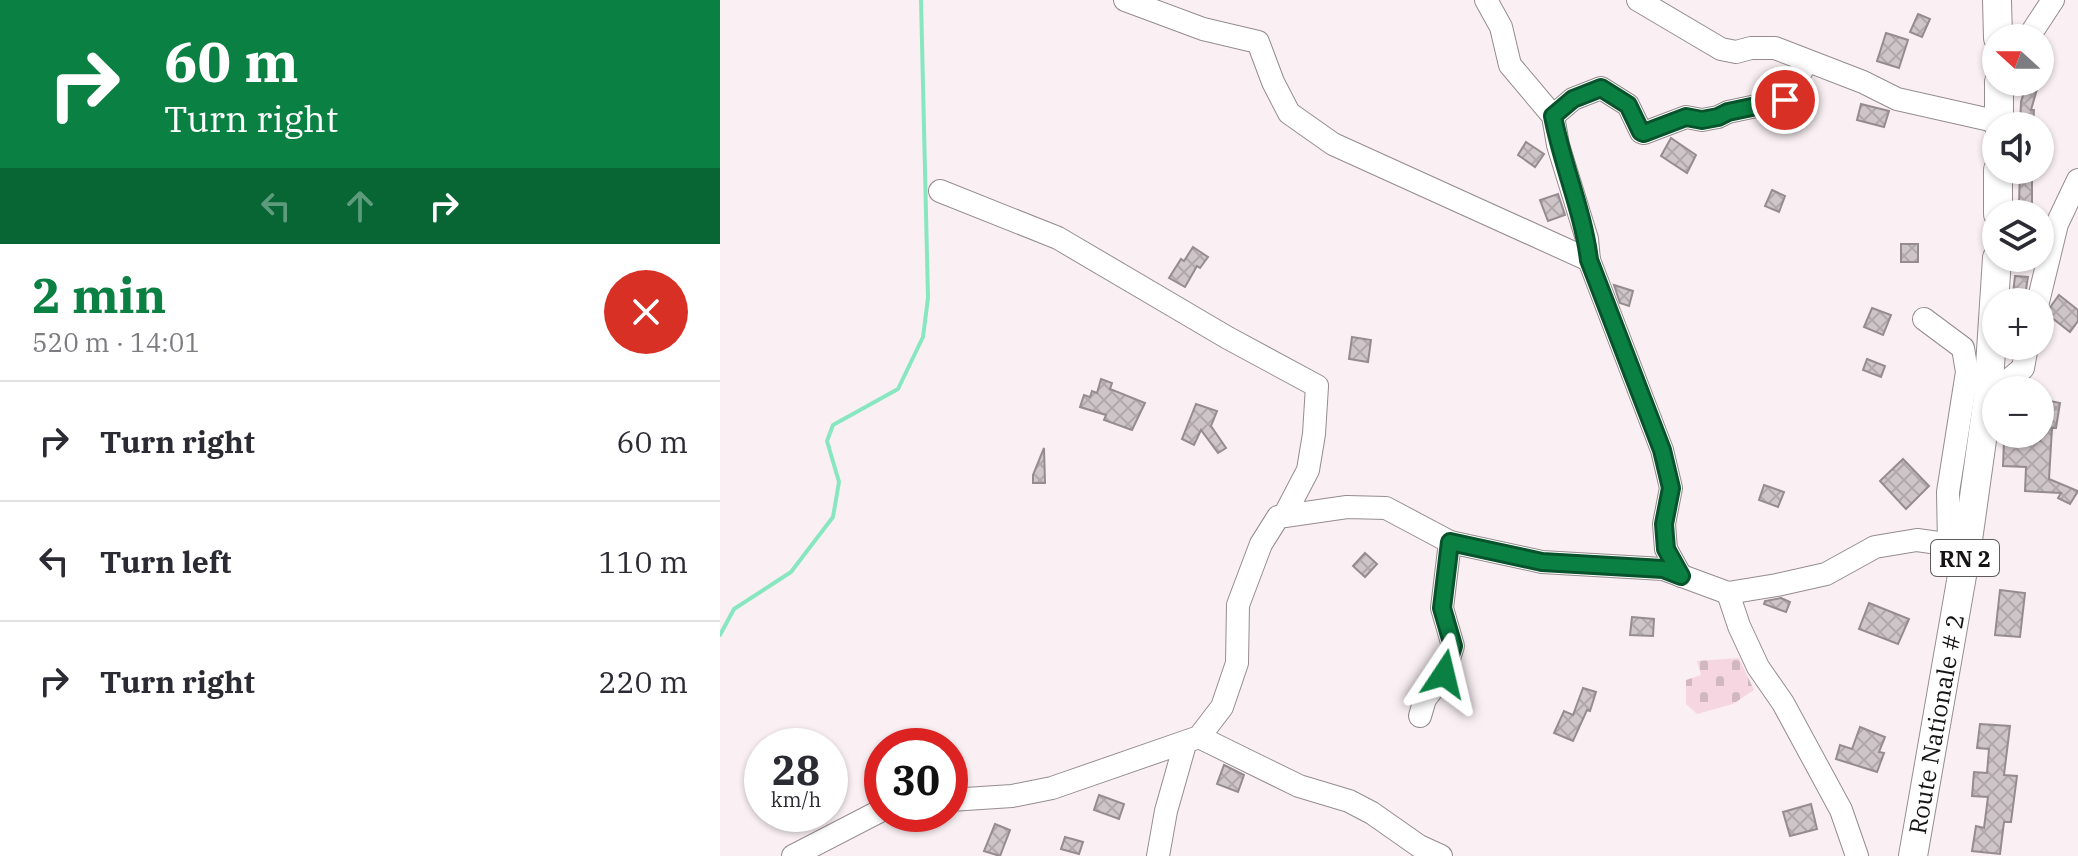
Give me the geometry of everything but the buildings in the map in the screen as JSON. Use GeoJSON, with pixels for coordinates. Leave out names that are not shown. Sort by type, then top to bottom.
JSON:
{"type":"FeatureCollection","features":[{"type":"Feature","properties":{"kind":"main road"},"geometry":{"type":"LineString","coordinates":[[1997,0],[1998,24]]}},
{"type":"Feature","properties":{"kind":"main road","name":"Route Nationale # 2"},"geometry":{"type":"LineString","coordinates":[[1994,376],[1997,272]]}},
{"type":"Feature","properties":{"kind":"main road","name":"Route Nationale # 2"},"geometry":{"type":"LineString","coordinates":[[1913,856],[1958,546],[1982,444]]}},
{"type":"Feature","properties":{"kind":"street"},"geometry":{"type":"LineString","coordinates":[[1125,0],[1203,29],[1258,42],[1289,113],[1333,144],[1589,260]]}},
{"type":"Feature","properties":{"kind":"street"},"geometry":{"type":"LineString","coordinates":[[1486,0],[1501,27],[1510,65],[1553,116],[1558,145],[1587,239],[1589,260],[1662,450],[1671,488],[1664,524],[1666,549],[1681,576]]}},
{"type":"Feature","properties":{"kind":"street"},"geometry":{"type":"LineString","coordinates":[[1638,0],[1721,49],[1736,52],[1751,48],[1775,48],[1863,82],[1897,99],[1982,120]]}},
{"type":"Feature","properties":{"kind":"street"},"geometry":{"type":"LineString","coordinates":[[2037,24],[2053,0]]}},
{"type":"Feature","properties":{"kind":"street"},"geometry":{"type":"LineString","coordinates":[[1553,116],[1573,99],[1601,88],[1628,105],[1644,133],[1686,117],[1702,120],[1718,117],[1785,100],[1807,61]]}},
{"type":"Feature","properties":{"kind":"street"},"geometry":{"type":"LineString","coordinates":[[2041,288],[2057,224],[2078,180]]}},
{"type":"Feature","properties":{"kind":"street"},"geometry":{"type":"LineString","coordinates":[[940,191],[1058,238],[1228,338],[1317,386],[1308,470],[1284,516]]}},
{"type":"Feature","properties":{"kind":"street"},"geometry":{"type":"LineString","coordinates":[[1158,856],[1161,833],[1192,740],[1222,707],[1227,693],[1237,663],[1238,605],[1261,544],[1278,517],[1347,507],[1386,508],[1450,542],[1542,562],[1663,569],[1728,593],[1826,574],[1875,547],[1917,540],[1958,546],[1948,492],[1967,372],[1963,348],[1924,319]]}},
{"type":"Feature","properties":{"kind":"street"},"geometry":{"type":"LineString","coordinates":[[2014,376],[2023,368],[2024,360]]}},
{"type":"Feature","properties":{"kind":"street"},"geometry":{"type":"LineString","coordinates":[[1420,716],[1425,699],[1444,674],[1453,646],[1442,608],[1450,542]]}},
{"type":"Feature","properties":{"kind":"street"},"geometry":{"type":"LineString","coordinates":[[1728,593],[1758,667],[1783,703],[1841,810],[1857,856]]}},
{"type":"Feature","properties":{"kind":"street"},"geometry":{"type":"LineString","coordinates":[[968,799],[1012,796],[1052,788],[1192,740],[1299,786],[1349,801],[1419,846],[1441,856]]}},
{"type":"Feature","properties":{"kind":"street"},"geometry":{"type":"LineString","coordinates":[[793,856],[864,819]]}},
{"type":"Feature","properties":{"kind":"green space"},"geometry":{"type":"Polygon","coordinates":[[[1739,658],[1754,690],[1733,704],[1697,714],[1686,704],[1686,680],[1701,675],[1697,661],[1739,658]]]}},
{"type":"Feature","properties":{"kind":"waterway"},"geometry":{"type":"LineString","coordinates":[[720,635],[734,609],[791,572],[833,517],[839,482],[827,441],[833,425],[898,389],[923,337],[928,298],[921,0]]}},
{"type":"Feature","properties":{"kind":"route"},"geometry":{"type":"LineString","coordinates":[[1444,674],[1453,646],[1442,608],[1450,542],[1542,562],[1663,569],[1681,576],[1666,549],[1664,524],[1671,488],[1662,450],[1589,260],[1587,239],[1558,145],[1553,116],[1573,99],[1601,88],[1628,105],[1644,133],[1686,117],[1702,120],[1785,100]]}}]}
